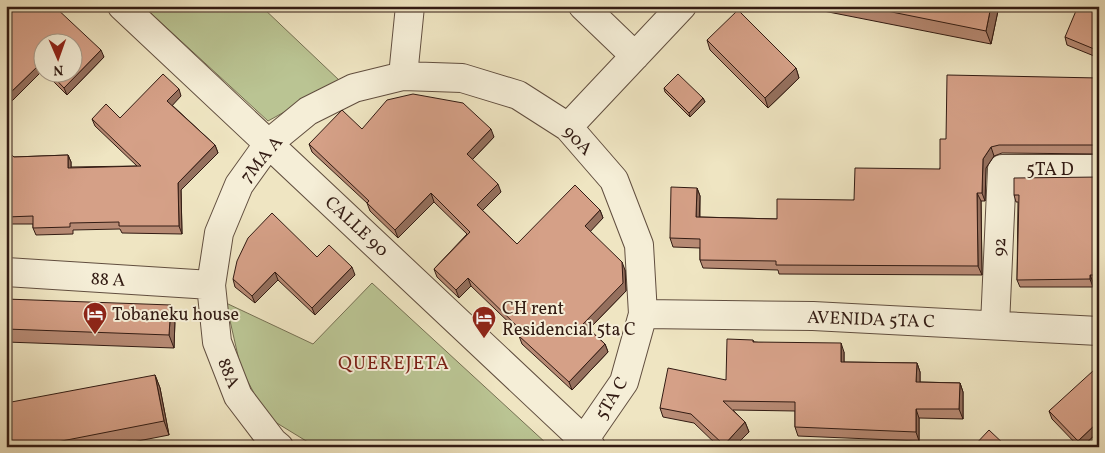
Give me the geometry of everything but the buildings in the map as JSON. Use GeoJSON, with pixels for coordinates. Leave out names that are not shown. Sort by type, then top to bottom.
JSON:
{"type":"FeatureCollection","features":[{"type":"Feature","properties":{"kind":"street","name":"CALLE 90"},"geometry":{"type":"LineString","coordinates":[[122,6],[270,144],[584,444]]}},
{"type":"Feature","properties":{"kind":"street"},"geometry":{"type":"LineString","coordinates":[[403,76],[410,6]]}},
{"type":"Feature","properties":{"kind":"street"},"geometry":{"type":"LineString","coordinates":[[583,6],[635,56]]}},
{"type":"Feature","properties":{"kind":"street"},"geometry":{"type":"LineString","coordinates":[[568,127],[682,6]]}},
{"type":"Feature","properties":{"kind":"street","name":"7MA A"},"geometry":{"type":"LineString","coordinates":[[211,285],[218,233],[238,185],[270,144],[308,111],[354,88],[403,76]]}},
{"type":"Feature","properties":{"kind":"street","name":"90A"},"geometry":{"type":"LineString","coordinates":[[403,76],[462,78],[518,95],[568,127],[614,180],[639,245],[643,314]]}},
{"type":"Feature","properties":{"kind":"street","name":"5TA D"},"geometry":{"type":"LineString","coordinates":[[1002,169],[1099,169]]}},
{"type":"Feature","properties":{"kind":"street","name":"92"},"geometry":{"type":"LineString","coordinates":[[995,325],[1002,169]]}},
{"type":"Feature","properties":{"kind":"street","name":"88 A"},"geometry":{"type":"LineString","coordinates":[[6,272],[211,285]]}},
{"type":"Feature","properties":{"kind":"street","name":"88A"},"geometry":{"type":"LineString","coordinates":[[211,285],[217,342],[238,396],[274,445]]}},
{"type":"Feature","properties":{"kind":"street","name":"AVENIDA 5TA C"},"geometry":{"type":"LineString","coordinates":[[643,314],[813,316],[995,325],[1094,335]]}},
{"type":"Feature","properties":{"kind":"street","name":"5TA C"},"geometry":{"type":"LineString","coordinates":[[584,444],[624,382],[643,314]]}},
{"type":"Feature","properties":{"kind":"green space"},"geometry":{"type":"Polygon","coordinates":[[[143,6],[261,6],[340,81],[268,121],[143,6]]]}},
{"type":"Feature","properties":{"kind":"green space"},"geometry":{"type":"Polygon","coordinates":[[[372,283],[547,444],[540,447],[316,447],[267,417],[241,369],[226,303],[313,344],[372,283]]]}},
{"type":"Feature","properties":{"kind":"place","name":"Tobaneku house"},"geometry":{"type":"Point","coordinates":[95,335]}},
{"type":"Feature","properties":{"kind":"place","name":"CH rent Residencial 5ta C"},"geometry":{"type":"Point","coordinates":[484,339]}},
{"type":"Feature","properties":{"kind":"district","name":"QUEREJETA"},"geometry":{"type":"Point","coordinates":[394,362]}}]}
